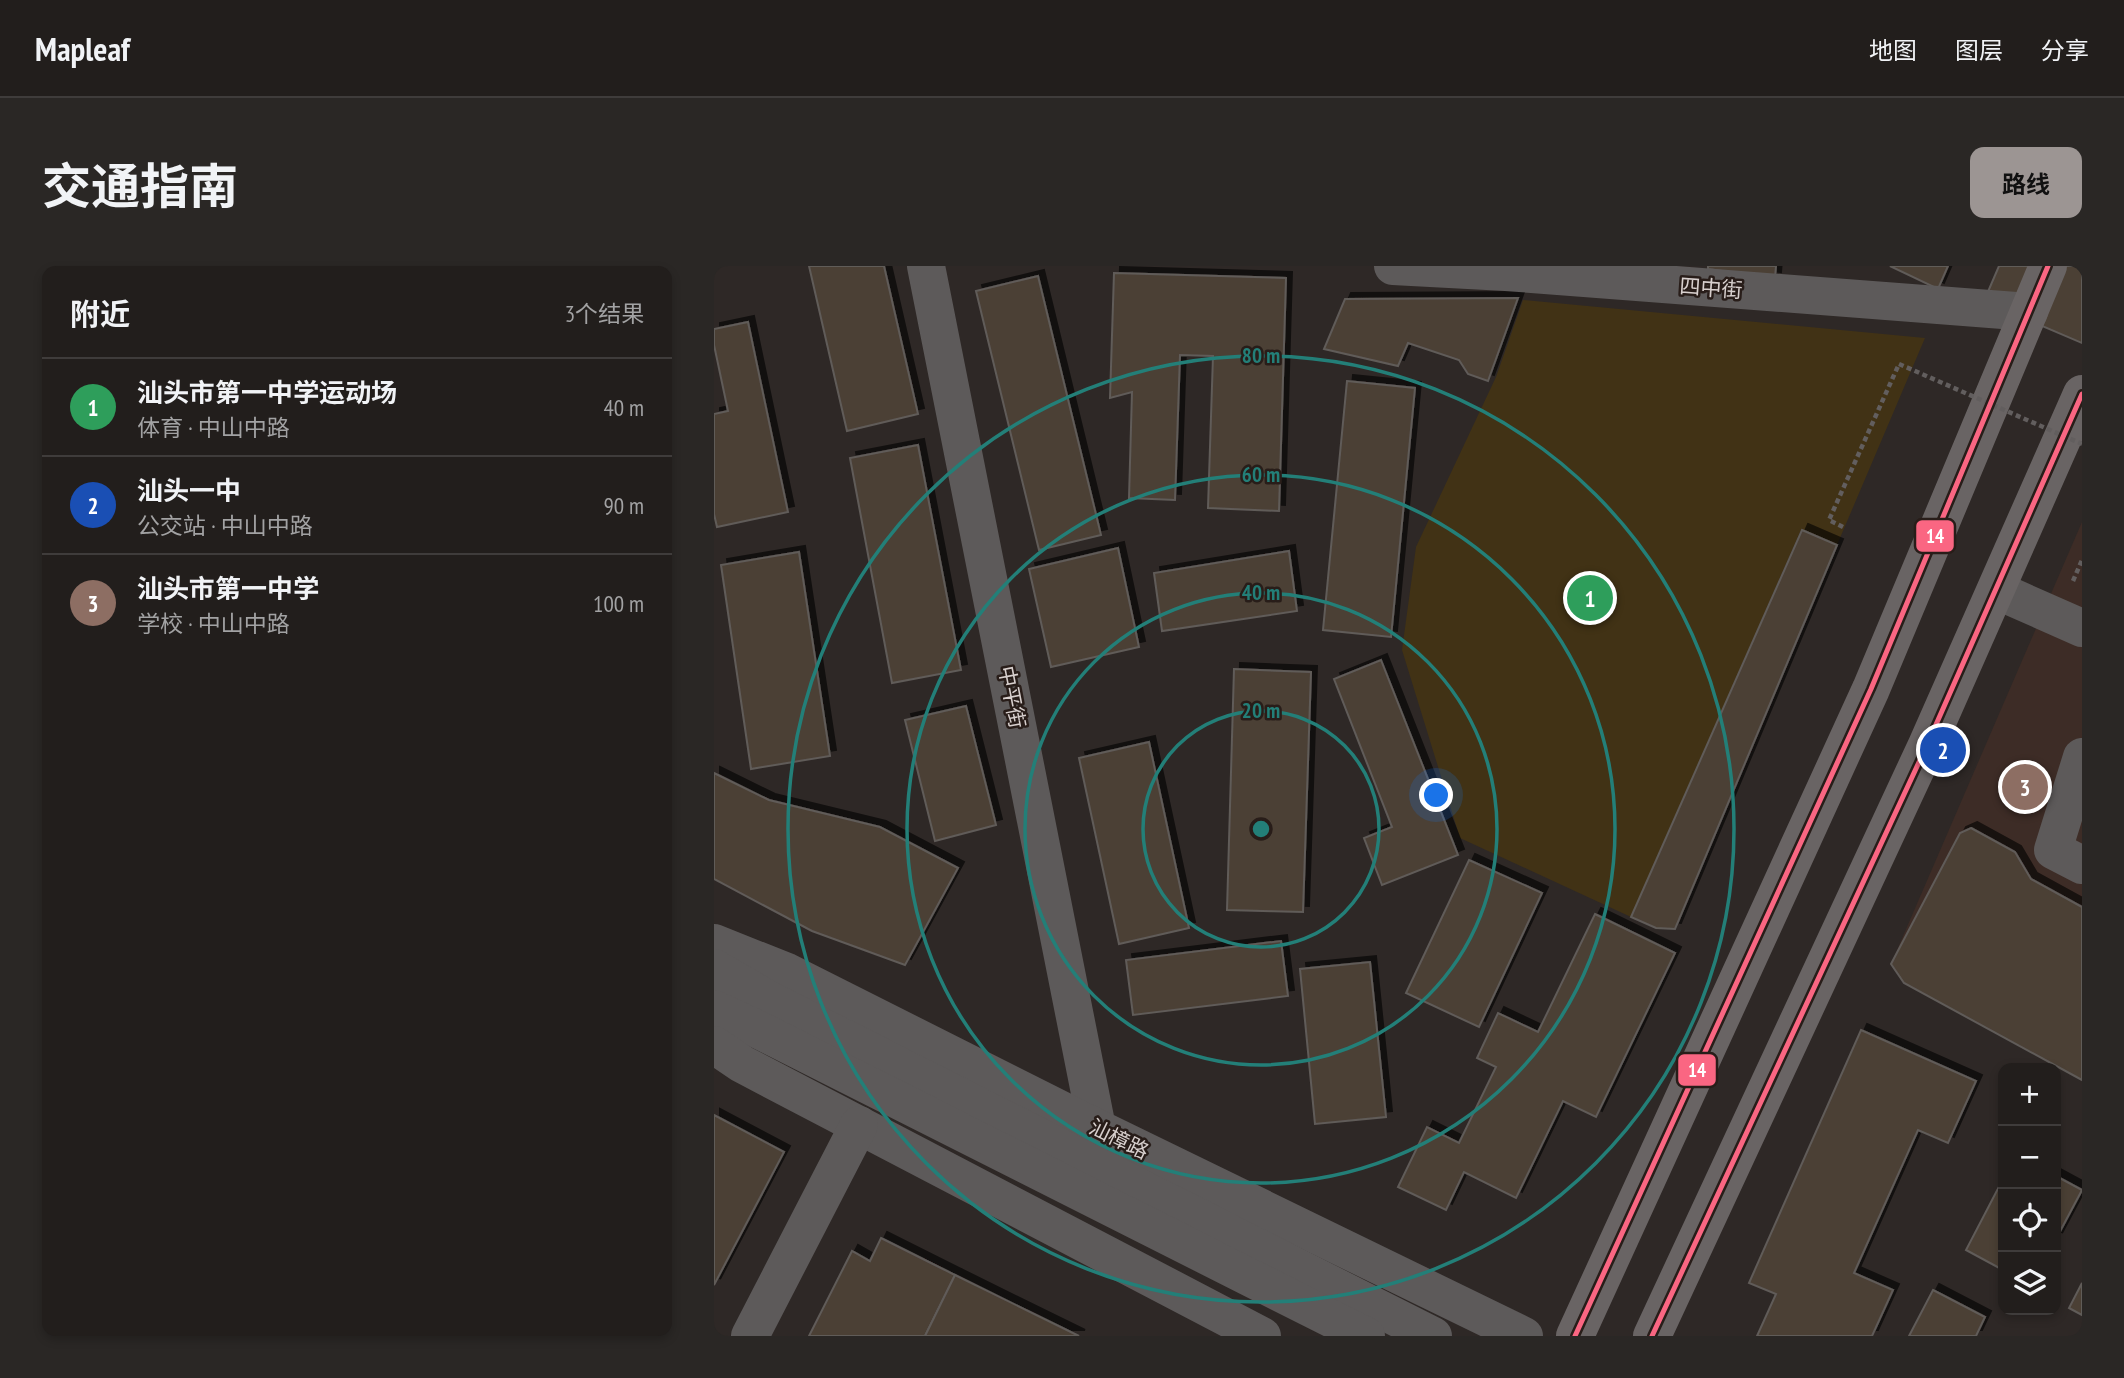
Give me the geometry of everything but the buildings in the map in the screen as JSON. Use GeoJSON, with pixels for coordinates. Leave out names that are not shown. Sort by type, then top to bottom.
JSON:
{"type":"FeatureCollection","features":[{"type":"Feature","properties":{"kind":"main road"},"geometry":{"type":"LineString","coordinates":[[1575,1336],[1871,689],[2048,266]]}},
{"type":"Feature","properties":{"kind":"main road"},"geometry":{"type":"LineString","coordinates":[[1652,1336],[1927,745],[2082,394]]}},
{"type":"Feature","properties":{"kind":"street","name":"中平街"},"geometry":{"type":"LineString","coordinates":[[926,266],[1097,1128]]}},
{"type":"Feature","properties":{"kind":"street","name":"四中街"},"geometry":{"type":"LineString","coordinates":[[1393,266],[1506,272],[2029,312]]}},
{"type":"Feature","properties":{"kind":"street"},"geometry":{"type":"LineString","coordinates":[[1997,590],[2082,628]]}},
{"type":"Feature","properties":{"kind":"street"},"geometry":{"type":"LineString","coordinates":[[2082,757],[2053,850],[2082,865]]}},
{"type":"Feature","properties":{"kind":"street","name":"汕樟路"},"geometry":{"type":"LineString","coordinates":[[714,943],[787,972],[1097,1128],[1524,1336]]}},
{"type":"Feature","properties":{"kind":"street","name":"汕樟路"},"geometry":{"type":"LineString","coordinates":[[714,968],[762,1014],[1366,1336]]}},
{"type":"Feature","properties":{"kind":"street","name":"汕樟路"},"geometry":{"type":"LineString","coordinates":[[714,1009],[762,1014],[1433,1336]]}},
{"type":"Feature","properties":{"kind":"street"},"geometry":{"type":"LineString","coordinates":[[714,1045],[742,1064],[1262,1336]]}},
{"type":"Feature","properties":{"kind":"street"},"geometry":{"type":"LineString","coordinates":[[750,1336],[859,1125]]}},
{"type":"Feature","properties":{"kind":"path"},"geometry":{"type":"LineString","coordinates":[[1843,527],[1829,520],[1899,365],[2082,444]]}},
{"type":"Feature","properties":{"kind":"shaded area"},"geometry":{"type":"Polygon","coordinates":[[[1523,300],[1925,338],[1837,545],[1801,530],[1631,917],[1460,838],[1402,650],[1416,547],[1496,377],[1523,300]]]}},
{"type":"Feature","properties":{"kind":"shaded area"},"geometry":{"type":"Polygon","coordinates":[[[2082,522],[2082,1080],[2061,1069],[2061,1063],[2051,1063],[1904,983],[1891,964],[2082,522]]]}},
{"type":"Feature","properties":{"kind":"transit line","name":"14"},"geometry":{"type":"LineString","coordinates":[[1575,1336],[1871,689],[2048,266]]}},
{"type":"Feature","properties":{"kind":"transit line","name":"14"},"geometry":{"type":"LineString","coordinates":[[1652,1336],[1927,745],[2082,394]]}},
{"type":"Feature","properties":{"kind":"place","name":"汕头市第一中学运动场"},"geometry":{"type":"Point","coordinates":[1590,598]}},
{"type":"Feature","properties":{"kind":"place","name":"汕头一中"},"geometry":{"type":"Point","coordinates":[1943,750]}},
{"type":"Feature","properties":{"kind":"place","name":"汕头市第一中学"},"geometry":{"type":"Point","coordinates":[2025,787]}}]}
